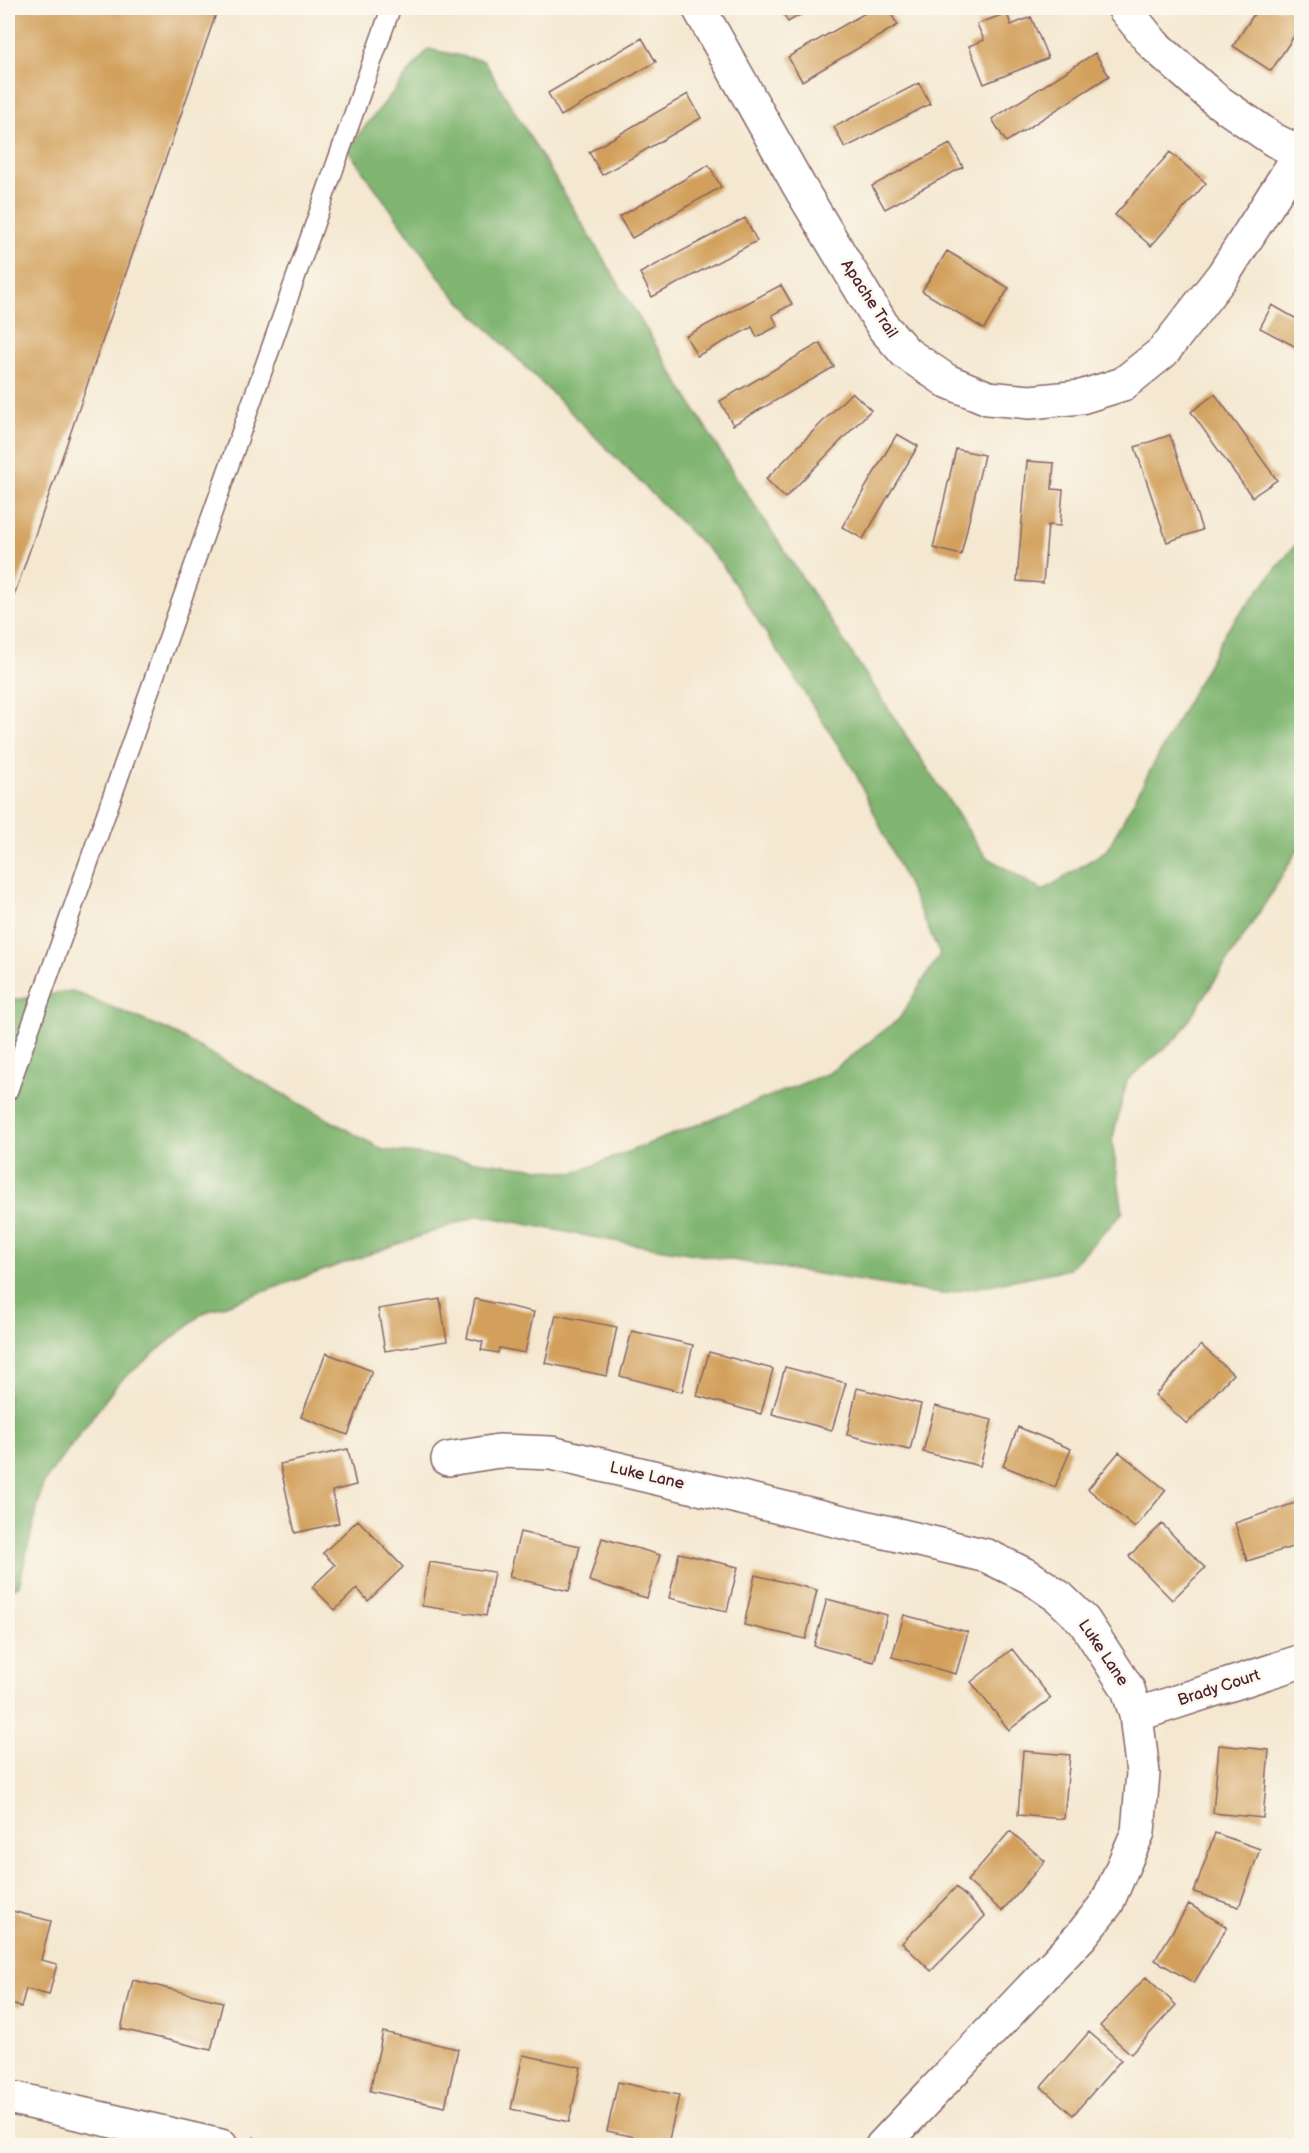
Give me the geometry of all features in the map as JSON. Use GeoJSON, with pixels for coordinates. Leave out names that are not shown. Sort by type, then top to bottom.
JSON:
{"type":"FeatureCollection","features":[{"type":"Feature","properties":{"kind":"street","name":"Apache Trail"},"geometry":{"type":"LineString","coordinates":[[699,8],[799,186],[884,328],[906,353],[930,370],[947,381],[988,398],[1030,402],[1081,397],[1123,384],[1163,352],[1223,275],[1301,153]]}},
{"type":"Feature","properties":{"kind":"street"},"geometry":{"type":"LineString","coordinates":[[1124,8],[1154,45],[1216,100],[1274,140],[1301,153]]}},
{"type":"Feature","properties":{"kind":"street","name":"Luke Lane"},"geometry":{"type":"LineString","coordinates":[[448,1459],[499,1451],[551,1453],[987,1556],[1030,1577],[1059,1597],[1084,1621],[1128,1689],[1136,1715],[1143,1773],[1138,1832],[1107,1903],[1081,1936],[882,2145]]}},
{"type":"Feature","properties":{"kind":"street","name":"Brady Court"},"geometry":{"type":"LineString","coordinates":[[1136,1715],[1302,1661]]}},
{"type":"Feature","properties":{"kind":"street"},"geometry":{"type":"LineString","coordinates":[[8,2097],[221,2145]]}},
{"type":"Feature","properties":{"kind":"lane"},"geometry":{"type":"LineString","coordinates":[[8,1091],[390,8]]}},
{"type":"Feature","properties":{"kind":"green space"},"geometry":{"type":"Polygon","coordinates":[[[428,49],[484,61],[730,468],[985,856],[1043,891],[1107,850],[1226,631],[1301,538],[1301,844],[1178,1037],[1127,1080],[1112,1141],[1123,1212],[1069,1269],[942,1294],[608,1240],[480,1215],[203,1313],[118,1383],[43,1483],[19,1585],[8,1592],[8,1001],[72,991],[170,1031],[383,1150],[574,1173],[829,1073],[899,1019],[940,954],[854,770],[721,563],[449,290],[347,149],[428,49]]]}},
{"type":"Feature","properties":{"kind":"building"},"geometry":{"type":"Polygon","coordinates":[[[8,8],[218,8],[8,613],[8,8]]]}},
{"type":"Feature","properties":{"kind":"building"},"geometry":{"type":"Polygon","coordinates":[[[780,8],[812,8],[788,22],[780,8]]]}},
{"type":"Feature","properties":{"kind":"building"},"geometry":{"type":"Polygon","coordinates":[[[874,8],[887,8],[898,25],[802,81],[788,57],[874,8]]]}},
{"type":"Feature","properties":{"kind":"building"},"geometry":{"type":"Polygon","coordinates":[[[1258,8],[1302,8],[1302,24],[1271,71],[1233,46],[1258,8]]]}},
{"type":"Feature","properties":{"kind":"building"},"geometry":{"type":"Polygon","coordinates":[[[1007,13],[1011,25],[1031,17],[1048,58],[984,84],[969,46],[984,40],[977,24],[1007,13]]]}},
{"type":"Feature","properties":{"kind":"building"},"geometry":{"type":"Polygon","coordinates":[[[642,38],[656,62],[561,116],[548,93],[642,38]]]}},
{"type":"Feature","properties":{"kind":"building"},"geometry":{"type":"Polygon","coordinates":[[[1095,53],[1109,76],[1006,142],[992,119],[1095,53]]]}},
{"type":"Feature","properties":{"kind":"building"},"geometry":{"type":"Polygon","coordinates":[[[919,83],[930,104],[845,148],[834,127],[919,83]]]}},
{"type":"Feature","properties":{"kind":"building"},"geometry":{"type":"Polygon","coordinates":[[[688,94],[701,118],[602,175],[589,152],[688,94]]]}},
{"type":"Feature","properties":{"kind":"building"},"geometry":{"type":"Polygon","coordinates":[[[950,144],[963,167],[885,209],[872,186],[950,144]]]}},
{"type":"Feature","properties":{"kind":"building"},"geometry":{"type":"Polygon","coordinates":[[[1170,152],[1206,183],[1151,246],[1115,215],[1170,152]]]}},
{"type":"Feature","properties":{"kind":"building"},"geometry":{"type":"Polygon","coordinates":[[[709,165],[721,187],[632,238],[619,217],[709,165]]]}},
{"type":"Feature","properties":{"kind":"building"},"geometry":{"type":"Polygon","coordinates":[[[745,218],[757,241],[652,297],[640,273],[745,218]]]}},
{"type":"Feature","properties":{"kind":"building"},"geometry":{"type":"Polygon","coordinates":[[[947,251],[1009,288],[984,329],[922,291],[947,251]]]}},
{"type":"Feature","properties":{"kind":"building"},"geometry":{"type":"Polygon","coordinates":[[[781,285],[792,304],[772,315],[778,326],[757,337],[752,327],[697,356],[686,336],[781,285]]]}},
{"type":"Feature","properties":{"kind":"building"},"geometry":{"type":"Polygon","coordinates":[[[1272,305],[1302,322],[1302,350],[1260,328],[1272,305]]]}},
{"type":"Feature","properties":{"kind":"building"},"geometry":{"type":"Polygon","coordinates":[[[820,343],[834,367],[733,425],[720,401],[820,343]]]}},
{"type":"Feature","properties":{"kind":"building"},"geometry":{"type":"Polygon","coordinates":[[[852,392],[871,410],[785,498],[766,479],[852,392]]]}},
{"type":"Feature","properties":{"kind":"building"},"geometry":{"type":"Polygon","coordinates":[[[1215,394],[1277,480],[1252,497],[1191,412],[1215,394]]]}},
{"type":"Feature","properties":{"kind":"building"},"geometry":{"type":"Polygon","coordinates":[[[897,434],[918,446],[863,539],[842,527],[897,434]]]}},
{"type":"Feature","properties":{"kind":"building"},"geometry":{"type":"Polygon","coordinates":[[[1170,435],[1202,530],[1167,542],[1135,447],[1170,435]]]}},
{"type":"Feature","properties":{"kind":"building"},"geometry":{"type":"Polygon","coordinates":[[[956,449],[984,455],[961,555],[933,548],[956,449]]]}},
{"type":"Feature","properties":{"kind":"building"},"geometry":{"type":"Polygon","coordinates":[[[1027,461],[1054,463],[1052,489],[1063,490],[1060,526],[1048,525],[1043,583],[1017,581],[1027,461]]]}},
{"type":"Feature","properties":{"kind":"building"},"geometry":{"type":"Polygon","coordinates":[[[440,1299],[447,1341],[385,1351],[378,1309],[440,1299]]]}},
{"type":"Feature","properties":{"kind":"building"},"geometry":{"type":"Polygon","coordinates":[[[475,1299],[534,1312],[525,1353],[499,1348],[498,1353],[481,1350],[483,1342],[467,1338],[475,1299]]]}},
{"type":"Feature","properties":{"kind":"building"},"geometry":{"type":"Polygon","coordinates":[[[556,1315],[617,1327],[607,1376],[545,1363],[556,1315]]]}},
{"type":"Feature","properties":{"kind":"building"},"geometry":{"type":"Polygon","coordinates":[[[632,1331],[693,1345],[682,1392],[620,1376],[632,1331]]]}},
{"type":"Feature","properties":{"kind":"building"},"geometry":{"type":"Polygon","coordinates":[[[1201,1345],[1233,1374],[1187,1424],[1155,1395],[1201,1345]]]}},
{"type":"Feature","properties":{"kind":"building"},"geometry":{"type":"Polygon","coordinates":[[[709,1352],[773,1369],[761,1414],[697,1396],[709,1352]]]}},
{"type":"Feature","properties":{"kind":"building"},"geometry":{"type":"Polygon","coordinates":[[[326,1353],[372,1371],[348,1435],[301,1417],[326,1353]]]}},
{"type":"Feature","properties":{"kind":"building"},"geometry":{"type":"Polygon","coordinates":[[[785,1367],[846,1383],[832,1430],[772,1414],[785,1367]]]}},
{"type":"Feature","properties":{"kind":"building"},"geometry":{"type":"Polygon","coordinates":[[[857,1388],[921,1404],[910,1450],[847,1435],[857,1388]]]}},
{"type":"Feature","properties":{"kind":"building"},"geometry":{"type":"Polygon","coordinates":[[[935,1406],[992,1420],[980,1466],[923,1452],[935,1406]]]}},
{"type":"Feature","properties":{"kind":"building"},"geometry":{"type":"Polygon","coordinates":[[[1018,1427],[1071,1449],[1055,1487],[1003,1466],[1018,1427]]]}},
{"type":"Feature","properties":{"kind":"building"},"geometry":{"type":"Polygon","coordinates":[[[348,1449],[356,1485],[332,1491],[339,1523],[295,1533],[280,1464],[348,1449]]]}},
{"type":"Feature","properties":{"kind":"building"},"geometry":{"type":"Polygon","coordinates":[[[1119,1452],[1166,1490],[1135,1528],[1088,1489],[1119,1452]]]}},
{"type":"Feature","properties":{"kind":"building"},"geometry":{"type":"Polygon","coordinates":[[[1298,1502],[1302,1514],[1302,1544],[1247,1561],[1235,1523],[1298,1502]]]}},
{"type":"Feature","properties":{"kind":"building"},"geometry":{"type":"Polygon","coordinates":[[[358,1520],[403,1567],[368,1601],[357,1588],[335,1610],[312,1587],[335,1565],[323,1553],[358,1520]]]}},
{"type":"Feature","properties":{"kind":"building"},"geometry":{"type":"Polygon","coordinates":[[[1162,1524],[1205,1568],[1172,1600],[1129,1556],[1162,1524]]]}},
{"type":"Feature","properties":{"kind":"building"},"geometry":{"type":"Polygon","coordinates":[[[520,1532],[580,1546],[569,1591],[509,1577],[520,1532]]]}},
{"type":"Feature","properties":{"kind":"building"},"geometry":{"type":"Polygon","coordinates":[[[602,1538],[660,1555],[647,1598],[589,1581],[602,1538]]]}},
{"type":"Feature","properties":{"kind":"building"},"geometry":{"type":"Polygon","coordinates":[[[679,1553],[738,1567],[727,1611],[669,1598],[679,1553]]]}},
{"type":"Feature","properties":{"kind":"building"},"geometry":{"type":"Polygon","coordinates":[[[429,1562],[494,1572],[486,1616],[422,1606],[429,1562]]]}},
{"type":"Feature","properties":{"kind":"building"},"geometry":{"type":"Polygon","coordinates":[[[755,1575],[817,1590],[806,1639],[744,1625],[755,1575]]]}},
{"type":"Feature","properties":{"kind":"building"},"geometry":{"type":"Polygon","coordinates":[[[827,1599],[887,1615],[874,1662],[814,1646],[827,1599]]]}},
{"type":"Feature","properties":{"kind":"building"},"geometry":{"type":"Polygon","coordinates":[[[904,1615],[968,1632],[956,1674],[892,1657],[904,1615]]]}},
{"type":"Feature","properties":{"kind":"building"},"geometry":{"type":"Polygon","coordinates":[[[1012,1649],[1051,1698],[1009,1730],[971,1682],[1012,1649]]]}},
{"type":"Feature","properties":{"kind":"building"},"geometry":{"type":"Polygon","coordinates":[[[1219,1745],[1269,1750],[1263,1818],[1213,1813],[1219,1745]]]}},
{"type":"Feature","properties":{"kind":"building"},"geometry":{"type":"Polygon","coordinates":[[[1023,1751],[1070,1755],[1064,1819],[1018,1815],[1023,1751]]]}},
{"type":"Feature","properties":{"kind":"building"},"geometry":{"type":"Polygon","coordinates":[[[1010,1831],[1045,1861],[1002,1911],[967,1881],[1010,1831]]]}},
{"type":"Feature","properties":{"kind":"building"},"geometry":{"type":"Polygon","coordinates":[[[1215,1833],[1260,1849],[1239,1907],[1194,1892],[1215,1833]]]}},
{"type":"Feature","properties":{"kind":"building"},"geometry":{"type":"Polygon","coordinates":[[[956,1887],[985,1916],[931,1971],[902,1943],[956,1887]]]}},
{"type":"Feature","properties":{"kind":"building"},"geometry":{"type":"Polygon","coordinates":[[[1189,1904],[1227,1927],[1194,1983],[1155,1960],[1189,1904]]]}},
{"type":"Feature","properties":{"kind":"building"},"geometry":{"type":"Polygon","coordinates":[[[8,1910],[51,1921],[41,1960],[57,1964],[49,1995],[26,1989],[21,2007],[8,2003],[8,1910]]]}},
{"type":"Feature","properties":{"kind":"building"},"geometry":{"type":"Polygon","coordinates":[[[1146,1977],[1176,2005],[1131,2054],[1100,2026],[1146,1977]]]}},
{"type":"Feature","properties":{"kind":"building"},"geometry":{"type":"Polygon","coordinates":[[[133,1980],[223,2002],[211,2050],[121,2029],[133,1980]]]}},
{"type":"Feature","properties":{"kind":"building"},"geometry":{"type":"Polygon","coordinates":[[[383,2032],[458,2049],[445,2107],[370,2091],[383,2032]]]}},
{"type":"Feature","properties":{"kind":"building"},"geometry":{"type":"Polygon","coordinates":[[[1089,2032],[1121,2060],[1073,2115],[1041,2087],[1089,2032]]]}},
{"type":"Feature","properties":{"kind":"building"},"geometry":{"type":"Polygon","coordinates":[[[523,2055],[581,2067],[569,2122],[511,2109],[523,2055]]]}},
{"type":"Feature","properties":{"kind":"building"},"geometry":{"type":"Polygon","coordinates":[[[618,2082],[679,2095],[668,2144],[607,2131],[618,2082]]]}}]}
